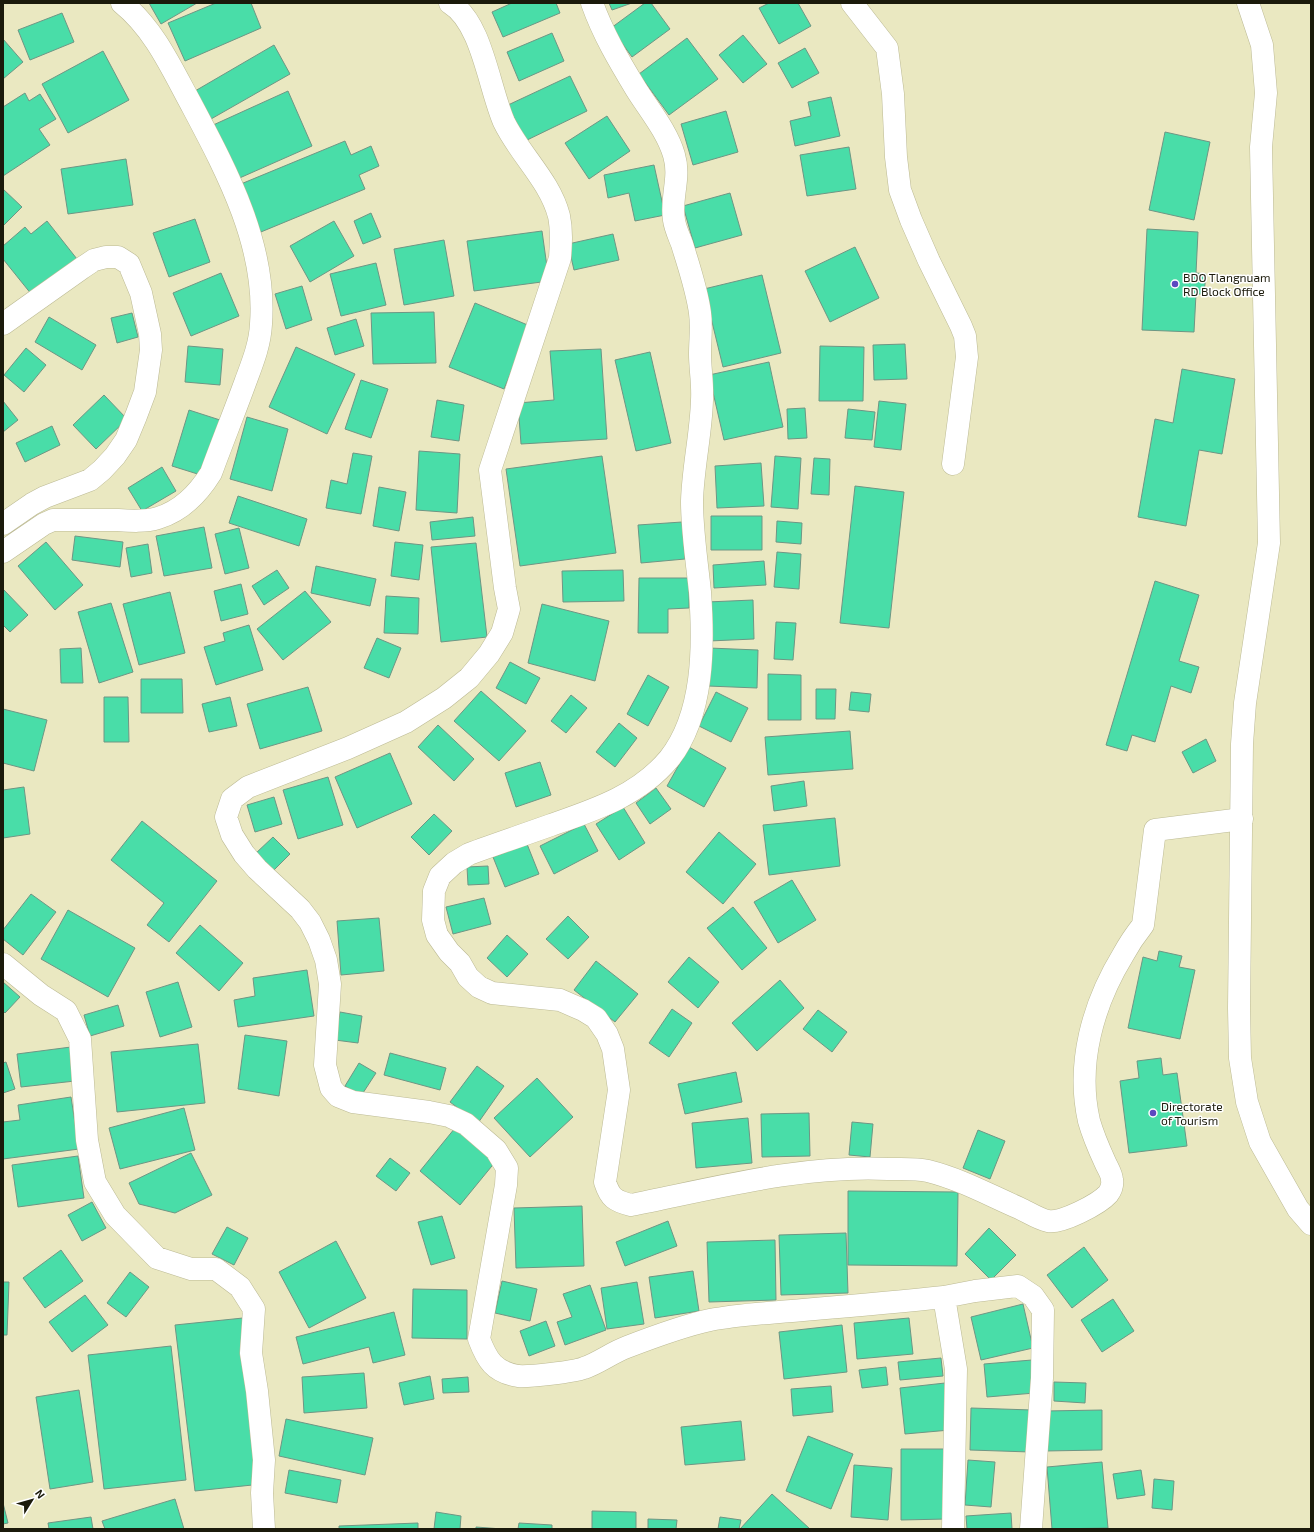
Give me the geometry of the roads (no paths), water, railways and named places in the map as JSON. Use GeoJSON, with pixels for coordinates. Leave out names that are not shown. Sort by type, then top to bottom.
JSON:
{"type":"FeatureCollection","features":[{"type":"Feature","properties":{"kind":"street"},"geometry":{"type":"LineString","coordinates":[[3,552],[44,524],[53,520],[142,521],[158,518],[176,510],[190,500],[202,487],[211,473],[256,353],[261,326],[262,302],[260,277],[255,254],[238,202],[210,139],[171,66],[154,38],[139,19],[122,3]]}},
{"type":"Feature","properties":{"kind":"street"},"geometry":{"type":"LineString","coordinates":[[450,3],[456,6],[467,18],[476,34],[495,98],[505,123],[551,194],[559,217],[562,238],[560,258],[490,470],[509,609],[502,633],[490,654],[469,678],[444,698],[406,722],[348,748],[248,787],[232,799],[226,817],[232,835],[244,854],[257,869],[300,909],[310,922],[319,940],[326,960],[330,984],[325,1065],[331,1088],[338,1096],[353,1102],[449,1116],[466,1124],[496,1150],[507,1168],[506,1185],[479,1339],[484,1353],[491,1364],[504,1372],[519,1376],[582,1369],[609,1354],[627,1347],[710,1320],[737,1316],[891,1303],[1018,1286],[1033,1296],[1043,1310],[1042,1378],[1031,1529]]}},
{"type":"Feature","properties":{"kind":"street"},"geometry":{"type":"LineString","coordinates":[[592,3],[599,23],[613,52],[650,109],[674,152],[677,177],[673,208],[674,221],[695,288],[700,313],[702,401],[694,474],[692,521],[700,594],[701,638],[697,695],[692,715],[681,738],[670,757],[653,774],[636,788],[612,802],[469,854],[454,863],[440,876],[434,891],[433,920],[437,935],[441,941],[460,963],[468,977],[479,987],[492,993],[560,1000],[583,1010],[596,1018],[607,1034],[613,1049],[619,1090],[605,1182],[608,1193],[618,1202],[631,1204],[740,1182],[804,1172],[847,1168],[873,1168],[926,1170],[971,1185],[986,1194],[1048,1221],[1062,1221],[1104,1199],[1112,1190],[1112,1178],[1089,1121],[1085,1085],[1087,1046],[1096,1010],[1113,971],[1133,937],[1142,926],[1155,830],[1242,819]]}},
{"type":"Feature","properties":{"kind":"street"},"geometry":{"type":"LineString","coordinates":[[852,3],[887,48],[893,94],[896,157],[900,190],[929,261],[965,336],[967,357],[953,464]]}},
{"type":"Feature","properties":{"kind":"street"},"geometry":{"type":"LineString","coordinates":[[1248,3],[1262,45],[1266,93],[1261,147],[1269,543],[1245,703],[1242,744],[1239,1015],[1240,1058],[1247,1102],[1260,1142],[1298,1209],[1311,1224]]}},
{"type":"Feature","properties":{"kind":"street"},"geometry":{"type":"LineString","coordinates":[[3,324],[94,260],[106,257],[118,257],[128,264],[141,293],[150,334],[151,350],[145,392],[126,440],[115,456],[90,480],[45,496],[3,524]]}},
{"type":"Feature","properties":{"kind":"street"},"geometry":{"type":"LineString","coordinates":[[3,964],[40,995],[66,1011],[80,1039],[88,1147],[95,1182],[115,1215],[157,1258],[190,1269],[216,1268],[240,1287],[254,1309],[251,1353],[257,1391],[264,1460],[262,1493],[264,1529]]}},
{"type":"Feature","properties":{"kind":"street"},"geometry":{"type":"LineString","coordinates":[[944,1297],[956,1369],[953,1529]]}},
{"type":"Feature","properties":{"kind":"place","name":"BDO Tlangnuam RD Block Office"},"geometry":{"type":"Point","coordinates":[1175,284]}},
{"type":"Feature","properties":{"kind":"place","name":"Directorate of Tourism"},"geometry":{"type":"Point","coordinates":[1153,1113]}}]}
